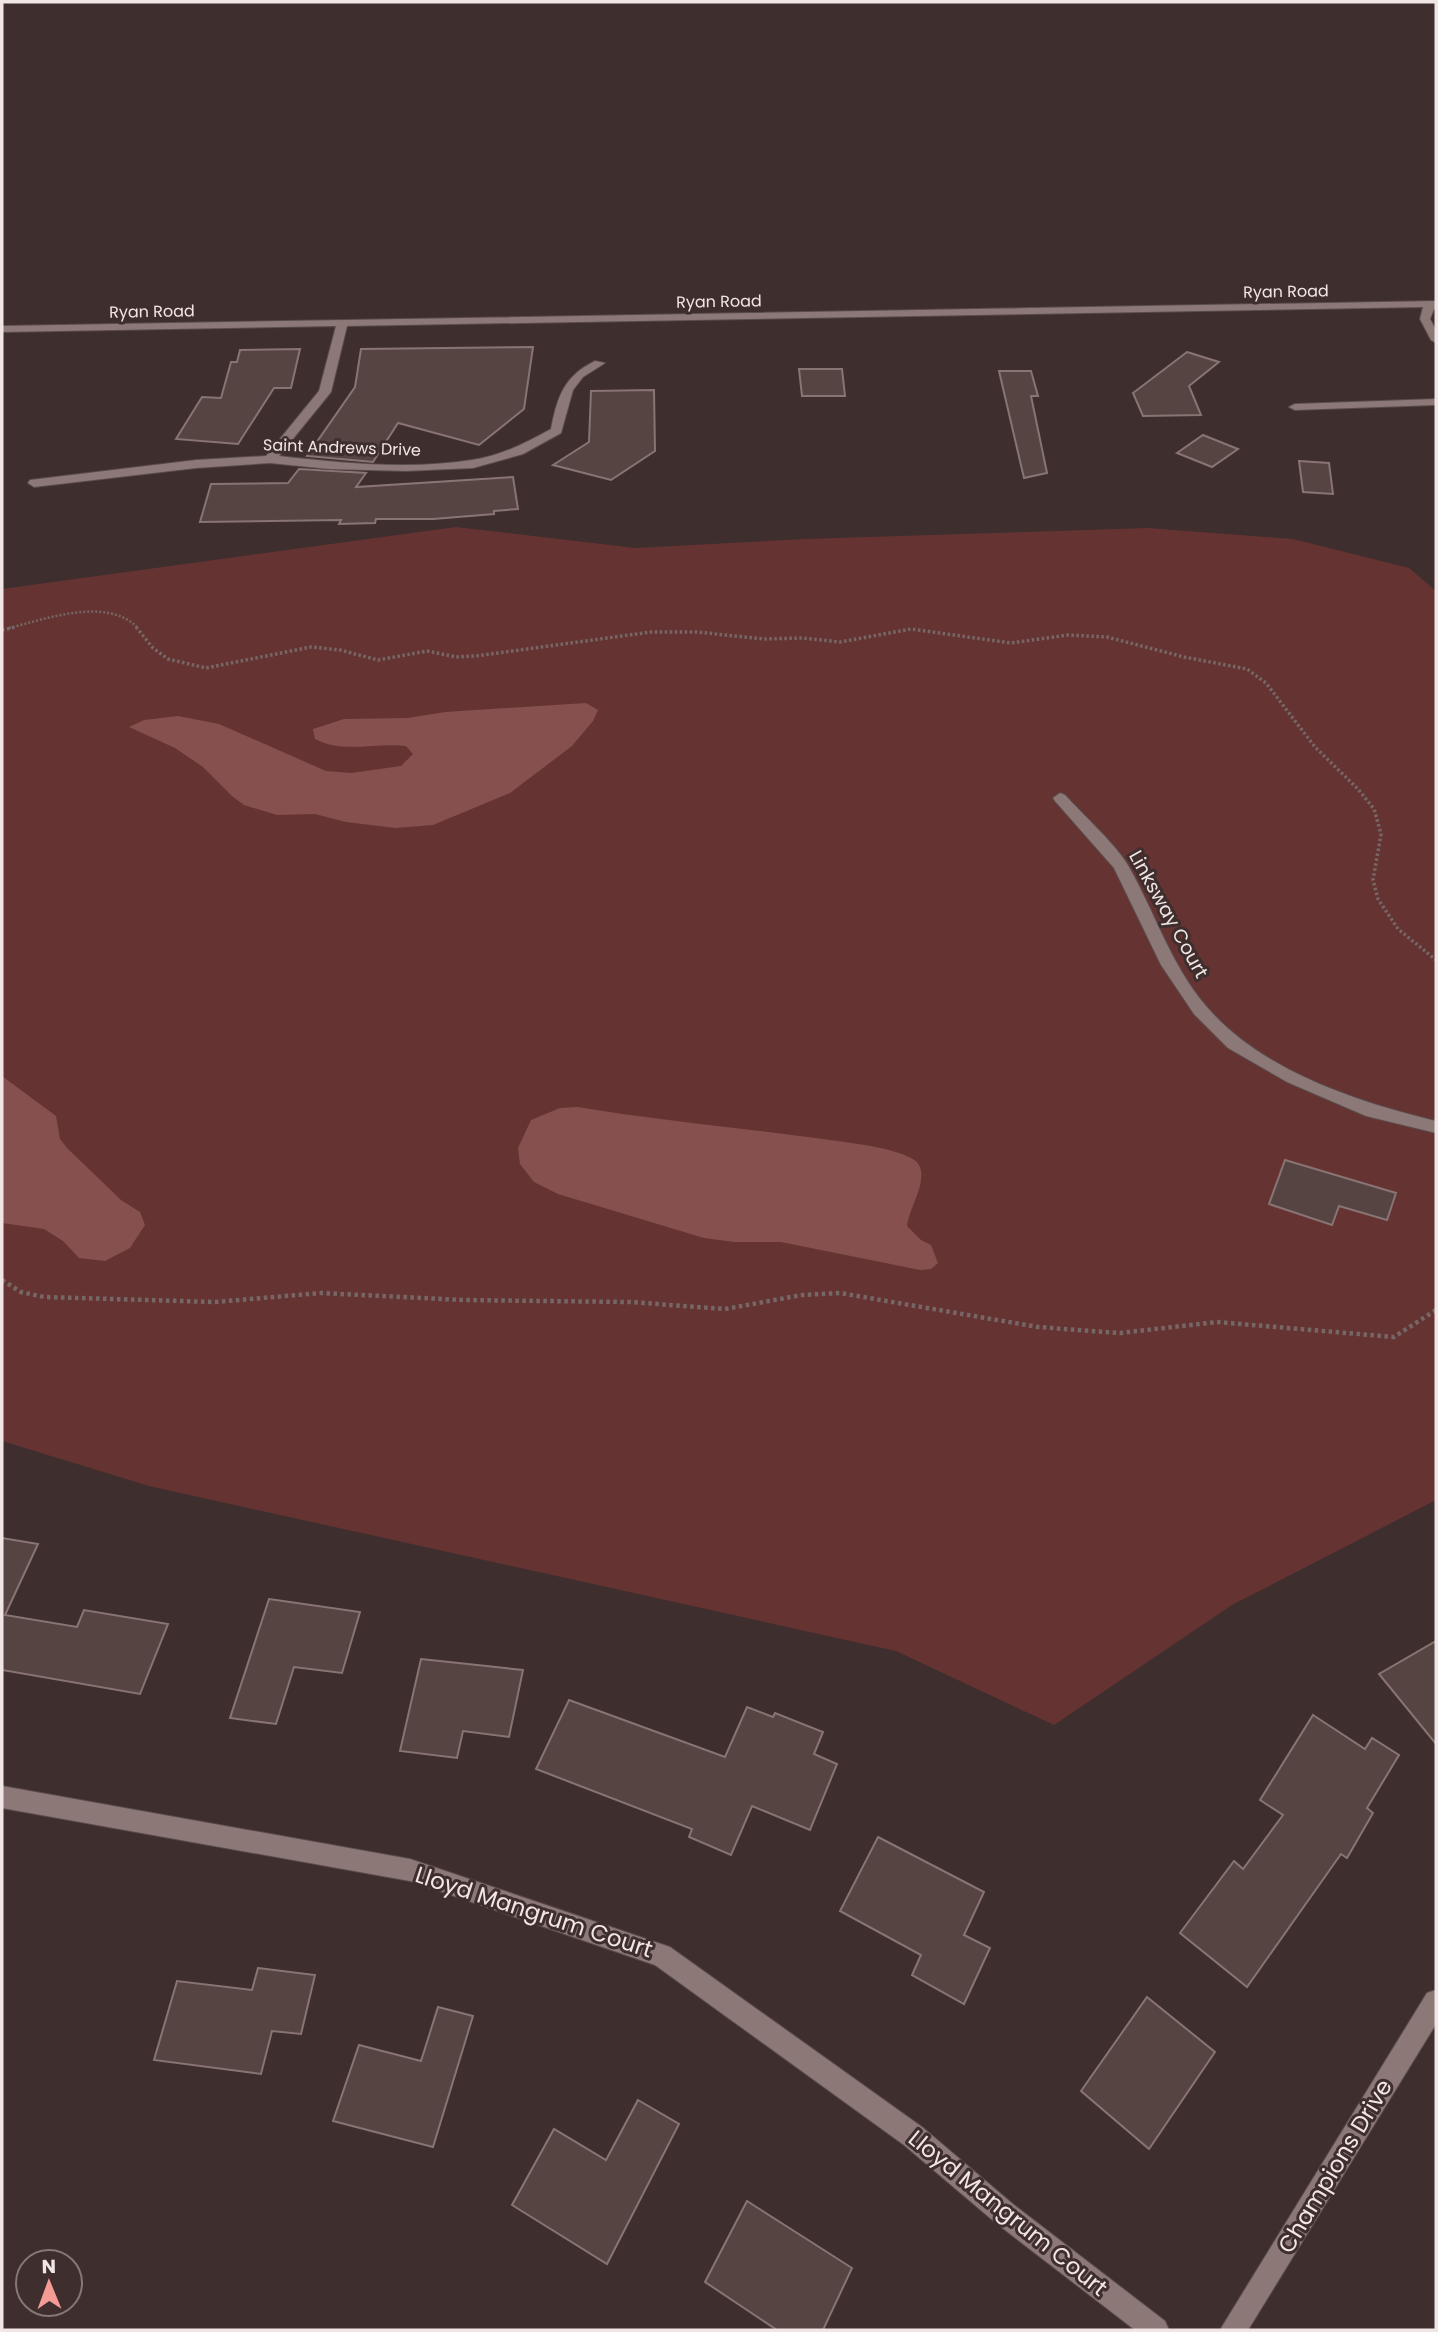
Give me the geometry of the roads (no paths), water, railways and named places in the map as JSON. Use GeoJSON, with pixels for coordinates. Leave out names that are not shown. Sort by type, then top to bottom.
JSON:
{"type":"FeatureCollection","features":[{"type":"Feature","properties":{"kind":"street","name":"Ryan Road"},"geometry":{"type":"LineString","coordinates":[[2,329],[1434,305]]}},
{"type":"Feature","properties":{"kind":"street"},"geometry":{"type":"LineString","coordinates":[[1434,305],[1425,319],[1436,340]]}},
{"type":"Feature","properties":{"kind":"street"},"geometry":{"type":"LineString","coordinates":[[270,459],[325,392],[342,323]]}},
{"type":"Feature","properties":{"kind":"street","name":"Saint Andrews Drive"},"geometry":{"type":"LineString","coordinates":[[34,483],[270,459],[329,465],[406,467],[473,464],[519,451],[557,431],[563,392],[582,371],[599,363]]}},
{"type":"Feature","properties":{"kind":"street"},"geometry":{"type":"LineString","coordinates":[[1295,407],[1436,402]]}},
{"type":"Feature","properties":{"kind":"street","name":"Linksway Court"},"geometry":{"type":"LineString","coordinates":[[1060,798],[1121,866],[1167,961],[1200,1010],[1234,1044],[1293,1078],[1373,1112],[1436,1126]]}},
{"type":"Feature","properties":{"kind":"street","name":"Lloyd Mangrum Court"},"geometry":{"type":"LineString","coordinates":[[2,1797],[410,1870],[662,1955],[913,2137],[1005,2214],[1156,2330]]}},
{"type":"Feature","properties":{"kind":"street","name":"Champions Drive"},"geometry":{"type":"LineString","coordinates":[[1233,2330],[1436,2002]]}}]}
